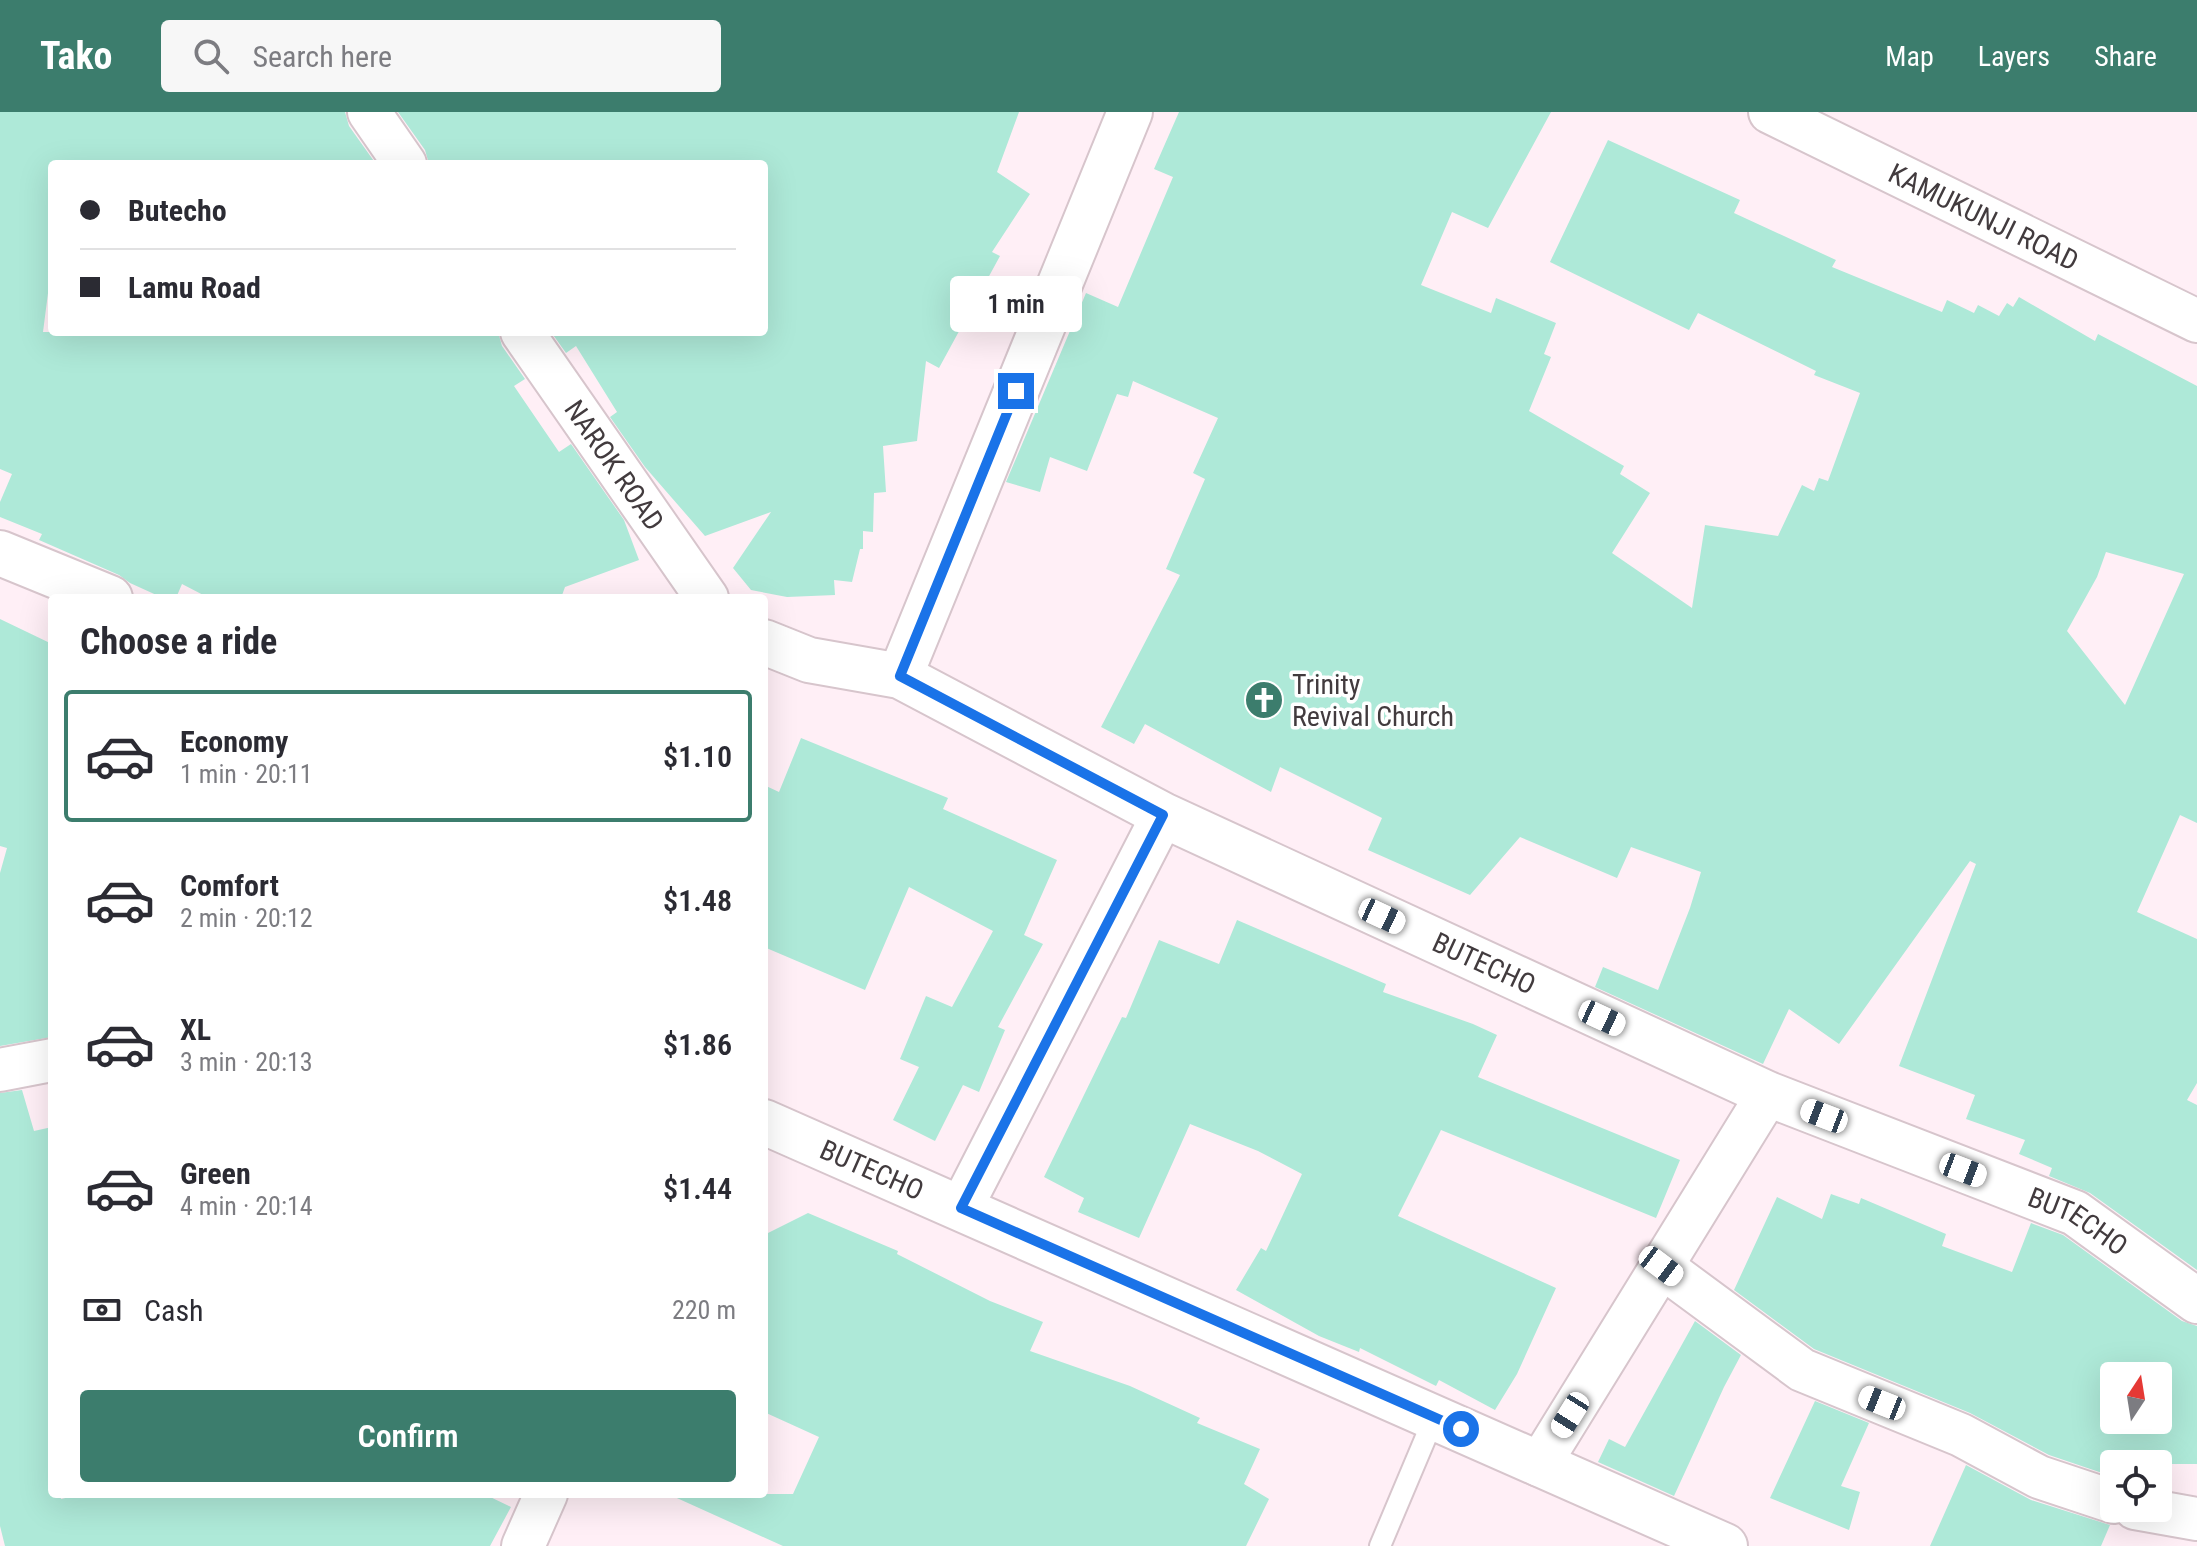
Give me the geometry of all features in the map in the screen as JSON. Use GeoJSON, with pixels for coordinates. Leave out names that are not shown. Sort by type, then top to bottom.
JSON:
{"type":"FeatureCollection","features":[{"type":"Feature","properties":{"kind":"street"},"geometry":{"type":"LineString","coordinates":[[369,112],[402,160]]}},
{"type":"Feature","properties":{"kind":"street"},"geometry":{"type":"LineString","coordinates":[[900,676],[1130,112]]}},
{"type":"Feature","properties":{"kind":"street","name":"KAMUKUNJI ROAD"},"geometry":{"type":"LineString","coordinates":[[1770,112],[2197,321]]}},
{"type":"Feature","properties":{"kind":"street","name":"NAROK ROAD"},"geometry":{"type":"LineString","coordinates":[[525,336],[704,594]]}},
{"type":"Feature","properties":{"kind":"street"},"geometry":{"type":"LineString","coordinates":[[0,553],[100,594]]}},
{"type":"Feature","properties":{"kind":"street","name":"BUTECHO"},"geometry":{"type":"LineString","coordinates":[[768,644],[809,660],[900,676],[1163,815],[1768,1094],[2075,1213],[2197,1301]]}},
{"type":"Feature","properties":{"kind":"street"},"geometry":{"type":"LineString","coordinates":[[961,1208],[1163,815]]}},
{"type":"Feature","properties":{"kind":"street"},"geometry":{"type":"LineString","coordinates":[[0,1070],[48,1061]]}},
{"type":"Feature","properties":{"kind":"street"},"geometry":{"type":"LineString","coordinates":[[1539,1465],[1768,1094]]}},
{"type":"Feature","properties":{"kind":"street","name":"BUTECHO"},"geometry":{"type":"LineString","coordinates":[[768,1124],[1725,1546]]}},
{"type":"Feature","properties":{"kind":"street"},"geometry":{"type":"LineString","coordinates":[[1661,1266],[1802,1370],[1961,1435],[2039,1477],[2100,1497]]}},
{"type":"Feature","properties":{"kind":"street"},"geometry":{"type":"LineString","coordinates":[[523,1546],[544,1498]]}},
{"type":"Feature","properties":{"kind":"street"},"geometry":{"type":"LineString","coordinates":[[2172,1515],[2197,1519]]}},
{"type":"Feature","properties":{"kind":"lane"},"geometry":{"type":"LineString","coordinates":[[1380,1546],[1434,1418]]}},
{"type":"Feature","properties":{"kind":"building"},"geometry":{"type":"Polygon","coordinates":[[[0,112],[345,112],[349,126],[373,160],[48,160],[48,293],[43,332],[48,332],[48,336],[499,336],[502,346],[525,379],[514,386],[559,452],[571,444],[624,520],[639,560],[565,587],[562,594],[201,594],[182,584],[178,594],[154,594],[39,540],[42,534],[0,517],[0,502],[12,474],[0,469],[0,112]]]}},
{"type":"Feature","properties":{"kind":"building"},"geometry":{"type":"Polygon","coordinates":[[[398,112],[1019,112],[997,172],[1030,194],[992,252],[1000,256],[939,368],[926,361],[917,441],[883,446],[886,492],[874,493],[873,532],[863,531],[863,549],[860,549],[852,582],[834,580],[835,595],[787,597],[751,590],[733,568],[771,512],[705,536],[645,467],[610,417],[617,412],[576,346],[566,353],[554,336],[768,336],[768,160],[428,160],[425,150],[398,112]]]}},
{"type":"Feature","properties":{"kind":"building"},"geometry":{"type":"Polygon","coordinates":[[[1179,112],[1551,112],[1488,228],[1452,212],[1421,285],[1491,313],[1496,298],[1556,323],[1544,354],[1551,357],[1529,411],[1624,466],[1620,474],[1650,493],[1612,553],[1692,608],[1705,525],[1778,536],[1802,485],[1814,491],[1819,478],[1828,481],[1860,393],[1814,375],[1816,371],[1698,313],[1689,330],[1550,262],[1608,140],[1740,200],[1734,213],[1836,260],[1832,267],[1942,312],[1947,300],[1974,313],[1978,305],[1999,316],[2007,303],[2013,307],[2019,297],[2095,341],[2098,334],[2197,386],[2197,823],[2180,815],[2137,912],[2197,939],[2197,1083],[2187,1100],[2197,1105],[2197,1270],[2090,1193],[2049,1176],[2052,1168],[2019,1154],[2025,1140],[1966,1119],[1975,1095],[1899,1066],[1976,864],[1970,861],[1839,1044],[1789,1009],[1763,1064],[1595,987],[1603,967],[1658,990],[1701,872],[1631,847],[1617,878],[1520,837],[1470,895],[1368,850],[1382,818],[1280,767],[1271,792],[1145,724],[1134,744],[1101,727],[1180,575],[1166,569],[1205,479],[1193,473],[1218,418],[1133,381],[1128,397],[1117,394],[1087,471],[1050,457],[1040,492],[1006,482],[1086,293],[1118,307],[1173,177],[1154,169],[1179,112]],[[2106,552],[2097,577],[2067,631],[2125,705],[2184,574],[2106,552]]]}},
{"type":"Feature","properties":{"kind":"building"},"geometry":{"type":"Polygon","coordinates":[[[0,619],[48,642],[48,1038],[0,1046],[0,873],[7,848],[0,846],[0,619]]]}},
{"type":"Feature","properties":{"kind":"building"},"geometry":{"type":"Polygon","coordinates":[[[801,738],[948,798],[943,809],[1057,860],[1024,935],[1043,944],[998,1027],[1005,1030],[979,1092],[963,1085],[935,1141],[893,1120],[919,1067],[900,1059],[926,996],[952,1007],[993,931],[909,887],[865,990],[768,949],[768,787],[779,792],[801,738]]]}},
{"type":"Feature","properties":{"kind":"building"},"geometry":{"type":"Polygon","coordinates":[[[1237,920],[1386,984],[1383,992],[1497,1035],[1478,1077],[1680,1160],[1656,1218],[1441,1130],[1398,1216],[1556,1288],[1517,1374],[1495,1410],[1439,1380],[1436,1386],[1360,1348],[1359,1352],[1319,1336],[1236,1290],[1261,1248],[1266,1251],[1302,1174],[1258,1151],[1190,1124],[1139,1238],[1078,1212],[1084,1198],[1044,1177],[1122,1017],[1126,1018],[1159,940],[1219,964],[1237,920]]]}},
{"type":"Feature","properties":{"kind":"building"},"geometry":{"type":"Polygon","coordinates":[[[22,1090],[34,1131],[48,1128],[48,1498],[492,1498],[511,1507],[490,1546],[5,1546],[0,1526],[0,1093],[22,1090]]]}},
{"type":"Feature","properties":{"kind":"building"},"geometry":{"type":"Polygon","coordinates":[[[1831,1194],[1859,1204],[1861,1198],[1946,1234],[1942,1246],[2012,1272],[2031,1223],[2063,1235],[2182,1321],[2197,1326],[2197,1464],[2172,1464],[2172,1450],[2100,1450],[2100,1472],[2049,1455],[1970,1413],[1814,1349],[1734,1290],[1777,1197],[1822,1219],[1831,1194]]]}},
{"type":"Feature","properties":{"kind":"building"},"geometry":{"type":"Polygon","coordinates":[[[808,1213],[898,1251],[897,1254],[990,1301],[1043,1322],[1030,1351],[1130,1386],[1200,1418],[1197,1423],[1260,1449],[1244,1484],[1269,1499],[1246,1546],[783,1546],[677,1498],[768,1498],[768,1494],[793,1494],[819,1437],[768,1414],[768,1233],[808,1213]]]}},
{"type":"Feature","properties":{"kind":"building"},"geometry":{"type":"Polygon","coordinates":[[[1695,1321],[1741,1355],[1674,1496],[1598,1462],[1609,1439],[1625,1447],[1695,1321]]]}},
{"type":"Feature","properties":{"kind":"building"},"geometry":{"type":"Polygon","coordinates":[[[1815,1401],[1869,1423],[1841,1486],[1860,1492],[1849,1530],[1770,1498],[1815,1401]]]}},
{"type":"Feature","properties":{"kind":"building"},"geometry":{"type":"Polygon","coordinates":[[[1966,1465],[2031,1500],[2110,1525],[2101,1546],[1930,1546],[1966,1465]]]}},
{"type":"Feature","properties":{"kind":"place","name":"Trinity Revival Church"},"geometry":{"type":"Point","coordinates":[1264,700]}},
{"type":"Feature","properties":{"kind":"route"},"geometry":{"type":"LineString","coordinates":[[1016,391],[900,676],[1163,815],[961,1208],[1461,1429]]}}]}
